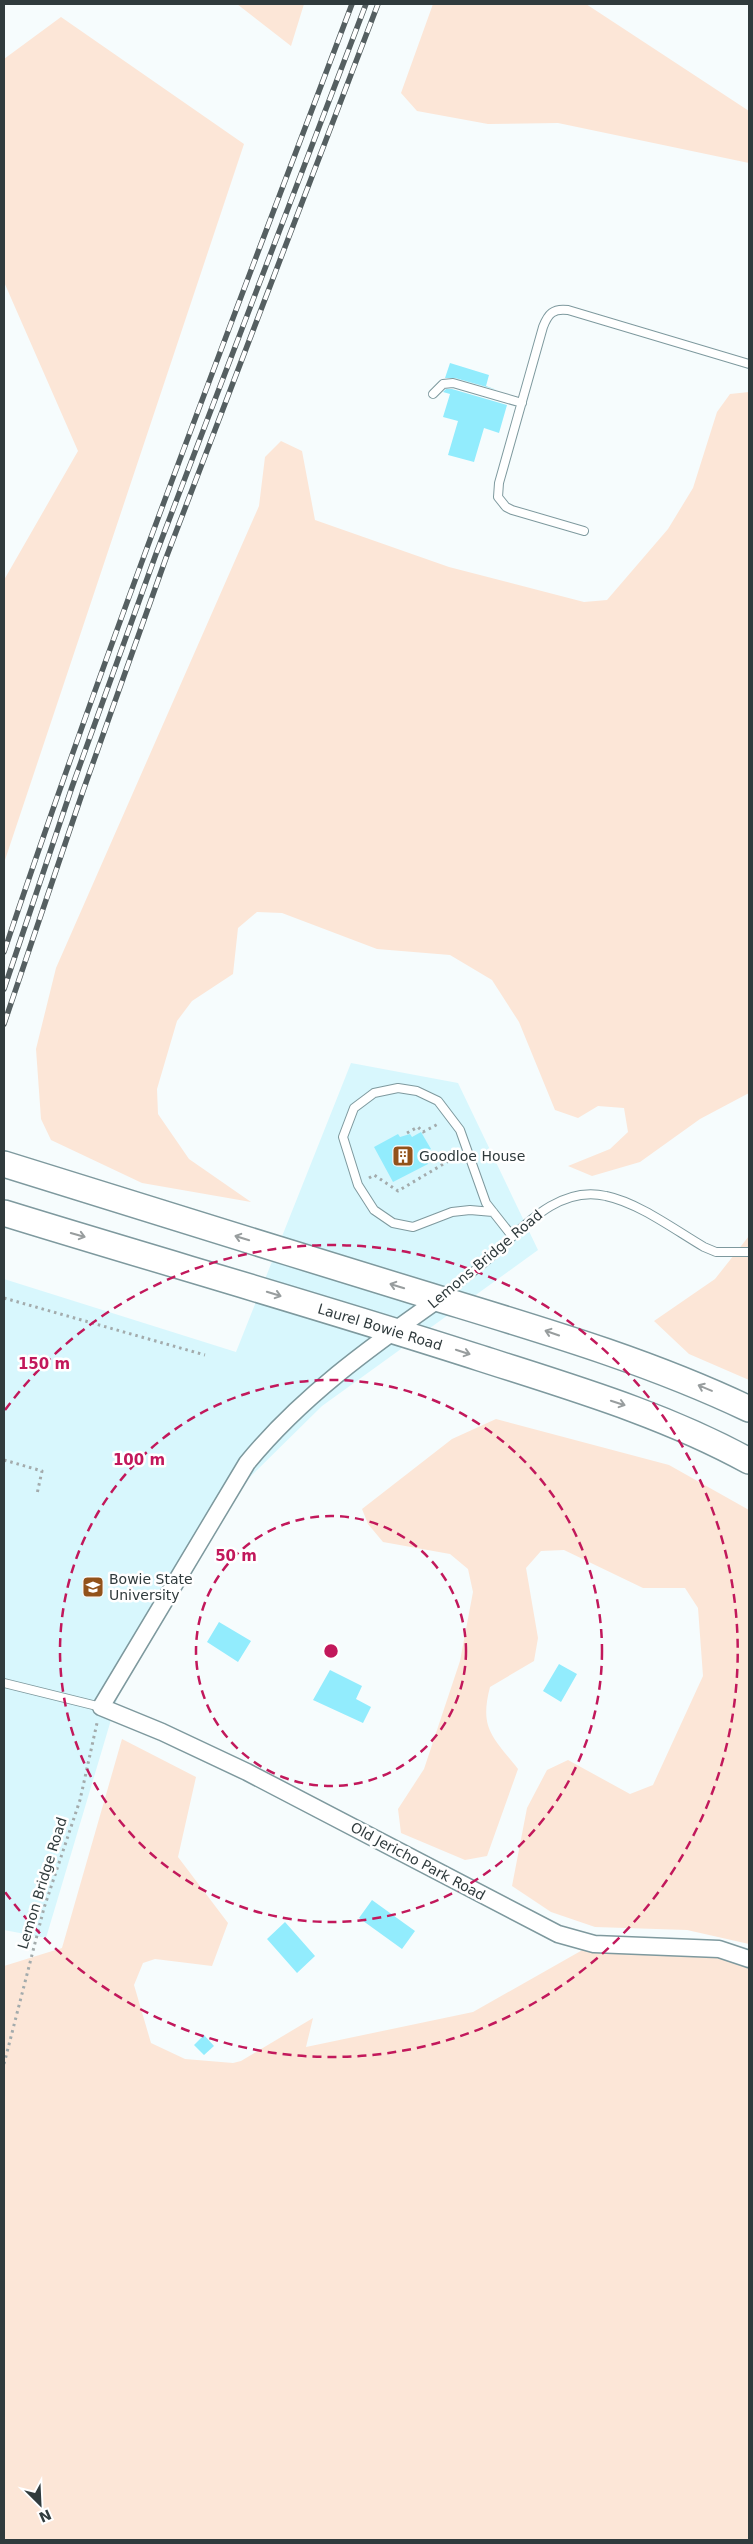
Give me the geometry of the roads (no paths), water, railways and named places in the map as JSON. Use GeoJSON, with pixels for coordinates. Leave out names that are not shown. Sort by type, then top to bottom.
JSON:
{"type":"FeatureCollection","features":[{"type":"Feature","properties":{"kind":"main road"},"geometry":{"type":"LineString","coordinates":[[4,1164],[439,1299],[542,1329],[640,1362],[706,1388],[749,1409]]}},
{"type":"Feature","properties":{"kind":"main road","name":"Laurel Bowie Road"},"geometry":{"type":"LineString","coordinates":[[4,1213],[394,1330],[643,1411],[718,1444],[749,1461]]}},
{"type":"Feature","properties":{"kind":"street","name":"Lemons Bridge Road"},"geometry":{"type":"LineString","coordinates":[[101,1707],[247,1463],[286,1418],[327,1381],[394,1330],[439,1299]]}},
{"type":"Feature","properties":{"kind":"street","name":"Old Jericho Park Road"},"geometry":{"type":"LineString","coordinates":[[101,1707],[162,1732],[255,1777],[558,1934],[594,1944],[719,1949],[749,1959]]}},
{"type":"Feature","properties":{"kind":"lane"},"geometry":{"type":"LineString","coordinates":[[584,531],[512,510],[499,499],[498,490],[542,327],[551,313],[560,308],[749,364]]}},
{"type":"Feature","properties":{"kind":"lane"},"geometry":{"type":"LineString","coordinates":[[432,394],[443,384],[453,383],[522,403]]}},
{"type":"Feature","properties":{"kind":"lane"},"geometry":{"type":"LineString","coordinates":[[493,1212],[470,1210],[452,1212],[413,1227],[393,1223],[374,1210],[358,1185],[342,1138],[354,1108],[374,1093],[398,1088],[417,1091],[438,1101],[451,1116],[468,1150],[486,1203],[512,1236]]}},
{"type":"Feature","properties":{"kind":"lane","name":"Lemons Bridge Road"},"geometry":{"type":"LineString","coordinates":[[439,1299],[540,1211],[576,1197],[591,1194],[607,1196],[634,1207],[716,1252],[749,1252]]}},
{"type":"Feature","properties":{"kind":"lane"},"geometry":{"type":"LineString","coordinates":[[4,1683],[101,1707]]}},
{"type":"Feature","properties":{"kind":"railway"},"geometry":{"type":"LineString","coordinates":[[4,952],[130,595],[352,4]]}},
{"type":"Feature","properties":{"kind":"railway"},"geometry":{"type":"LineString","coordinates":[[4,989],[72,787],[156,554],[366,4]]}},
{"type":"Feature","properties":{"kind":"railway"},"geometry":{"type":"LineString","coordinates":[[4,1024],[83,791],[166,558],[378,4]]}},
{"type":"Feature","properties":{"kind":"place","name":"Goodloe House"},"geometry":{"type":"Point","coordinates":[403,1156]}},
{"type":"Feature","properties":{"kind":"place","name":"Bowie State University"},"geometry":{"type":"Point","coordinates":[93,1587]}}]}
